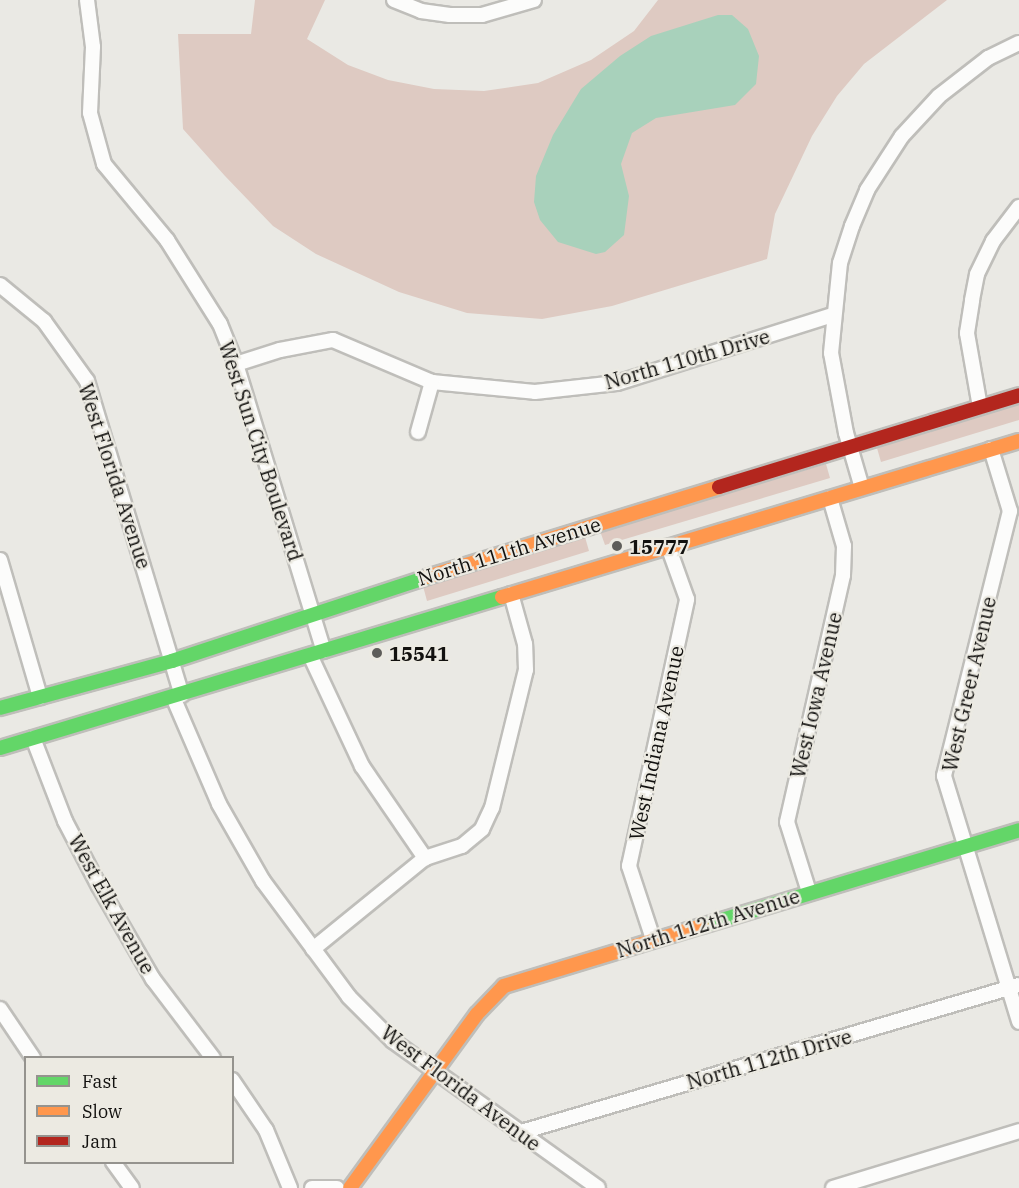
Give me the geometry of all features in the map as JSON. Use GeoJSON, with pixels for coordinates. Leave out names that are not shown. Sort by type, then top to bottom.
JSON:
{"type":"FeatureCollection","features":[{"type":"Feature","properties":{"kind":"street","name":"West Sun City Boulevard"},"geometry":{"type":"LineString","coordinates":[[87,0],[93,47],[90,113],[104,164],[167,240],[203,292],[236,364],[324,651]]}},
{"type":"Feature","properties":{"kind":"street"},"geometry":{"type":"LineString","coordinates":[[394,0],[421,11],[450,15],[482,15],[534,0]]}},
{"type":"Feature","properties":{"kind":"street"},"geometry":{"type":"LineString","coordinates":[[862,488],[850,446],[831,353],[840,263],[852,226],[867,190],[902,136],[939,96],[988,58],[1019,43]]}},
{"type":"Feature","properties":{"kind":"street"},"geometry":{"type":"LineString","coordinates":[[980,407],[967,333],[972,300],[978,274],[993,241],[1019,207]]}},
{"type":"Feature","properties":{"kind":"street","name":"West Florida Avenue"},"geometry":{"type":"LineString","coordinates":[[0,285],[44,321],[87,381],[172,661],[178,696],[219,804],[263,881],[357,1005],[393,1041],[518,1133],[598,1188]]}},
{"type":"Feature","properties":{"kind":"street","name":"North 110th Drive"},"geometry":{"type":"LineString","coordinates":[[236,364],[280,350],[333,340],[432,382],[535,392],[617,383],[833,315]]}},
{"type":"Feature","properties":{"kind":"street"},"geometry":{"type":"LineString","coordinates":[[418,432],[432,382]]}},
{"type":"Feature","properties":{"kind":"street","name":"North 111th Avenue"},"geometry":{"type":"LineString","coordinates":[[0,708],[172,661],[313,614],[1019,394]]}},
{"type":"Feature","properties":{"kind":"street"},"geometry":{"type":"LineString","coordinates":[[0,748],[1019,441]]}},
{"type":"Feature","properties":{"kind":"street","name":"West Greer Avenue"},"geometry":{"type":"LineString","coordinates":[[991,449],[1010,511],[944,776],[964,847],[1014,986],[1019,1022]]}},
{"type":"Feature","properties":{"kind":"street","name":"West Iowa Avenue"},"geometry":{"type":"LineString","coordinates":[[809,892],[787,822],[843,575],[844,546],[830,498]]}},
{"type":"Feature","properties":{"kind":"street","name":"West Indiana Avenue"},"geometry":{"type":"LineString","coordinates":[[652,939],[629,866],[687,599],[668,546]]}},
{"type":"Feature","properties":{"kind":"street"},"geometry":{"type":"LineString","coordinates":[[0,560],[40,697]]}},
{"type":"Feature","properties":{"kind":"street"},"geometry":{"type":"LineString","coordinates":[[313,949],[425,858],[462,846],[482,829],[492,808],[526,670],[525,644],[511,594]]}},
{"type":"Feature","properties":{"kind":"street"},"geometry":{"type":"LineString","coordinates":[[310,655],[362,766],[425,858]]}},
{"type":"Feature","properties":{"kind":"street","name":"West Elk Avenue"},"geometry":{"type":"LineString","coordinates":[[33,738],[65,821],[99,886],[153,979],[211,1056]]}},
{"type":"Feature","properties":{"kind":"street","name":"North 112th Avenue"},"geometry":{"type":"LineString","coordinates":[[350,1188],[433,1071],[482,1008],[504,986],[652,939],[1019,830]]}},
{"type":"Feature","properties":{"kind":"street","name":"North 112th Drive"},"geometry":{"type":"LineString","coordinates":[[518,1133],[1014,986]]}},
{"type":"Feature","properties":{"kind":"street"},"geometry":{"type":"LineString","coordinates":[[0,1009],[32,1056]]}},
{"type":"Feature","properties":{"kind":"street"},"geometry":{"type":"LineString","coordinates":[[234,1083],[266,1130],[290,1188]]}},
{"type":"Feature","properties":{"kind":"street"},"geometry":{"type":"LineString","coordinates":[[833,1188],[1019,1131]]}},
{"type":"Feature","properties":{"kind":"street"},"geometry":{"type":"LineString","coordinates":[[114,1164],[132,1188]]}},
{"type":"Feature","properties":{"kind":"street"},"geometry":{"type":"LineString","coordinates":[[312,1188],[337,1188]]}},
{"type":"Feature","properties":{"kind":"shaded area"},"geometry":{"type":"Polygon","coordinates":[[[255,0],[325,0],[307,39],[348,65],[388,80],[434,89],[484,91],[538,83],[591,60],[634,31],[658,0],[947,0],[864,64],[837,96],[812,136],[775,214],[767,259],[612,306],[542,319],[467,313],[399,292],[316,254],[273,226],[225,176],[183,129],[178,34],[251,34],[255,0]]]}},
{"type":"Feature","properties":{"kind":"shaded area"},"geometry":{"type":"Polygon","coordinates":[[[718,15],[732,15],[748,29],[759,56],[756,84],[735,105],[656,118],[632,133],[621,164],[629,196],[624,235],[605,252],[596,254],[558,242],[540,220],[534,202],[536,176],[553,135],[581,89],[620,56],[651,36],[718,15]]]}},
{"type":"Feature","properties":{"kind":"shaded area"},"geometry":{"type":"Polygon","coordinates":[[[1019,404],[1019,420],[881,462],[877,448],[1019,404]]]}},
{"type":"Feature","properties":{"kind":"shaded area"},"geometry":{"type":"Polygon","coordinates":[[[826,464],[830,478],[605,545],[600,531],[826,464]]]}},
{"type":"Feature","properties":{"kind":"shaded area"},"geometry":{"type":"Polygon","coordinates":[[[585,537],[589,551],[427,601],[423,586],[585,537]]]}},
{"type":"Feature","properties":{"kind":"traffic: fast"},"geometry":{"type":"LineString","coordinates":[[0,708],[172,661],[427,577]]}},
{"type":"Feature","properties":{"kind":"traffic: fast"},"geometry":{"type":"LineString","coordinates":[[0,748],[502,597]]}},
{"type":"Feature","properties":{"kind":"traffic: fast"},"geometry":{"type":"LineString","coordinates":[[702,926],[1019,830]]}},
{"type":"Feature","properties":{"kind":"traffic: slow"},"geometry":{"type":"LineString","coordinates":[[502,597],[1019,441]]}},
{"type":"Feature","properties":{"kind":"traffic: slow"},"geometry":{"type":"LineString","coordinates":[[427,577],[719,487]]}},
{"type":"Feature","properties":{"kind":"traffic: slow"},"geometry":{"type":"LineString","coordinates":[[350,1188],[477,1014],[504,986],[702,926]]}},
{"type":"Feature","properties":{"kind":"traffic: jam"},"geometry":{"type":"LineString","coordinates":[[719,487],[1019,395]]}},
{"type":"Feature","properties":{"kind":"place","name":"15777"},"geometry":{"type":"Point","coordinates":[617,546]}},
{"type":"Feature","properties":{"kind":"place","name":"15541"},"geometry":{"type":"Point","coordinates":[377,653]}}]}
